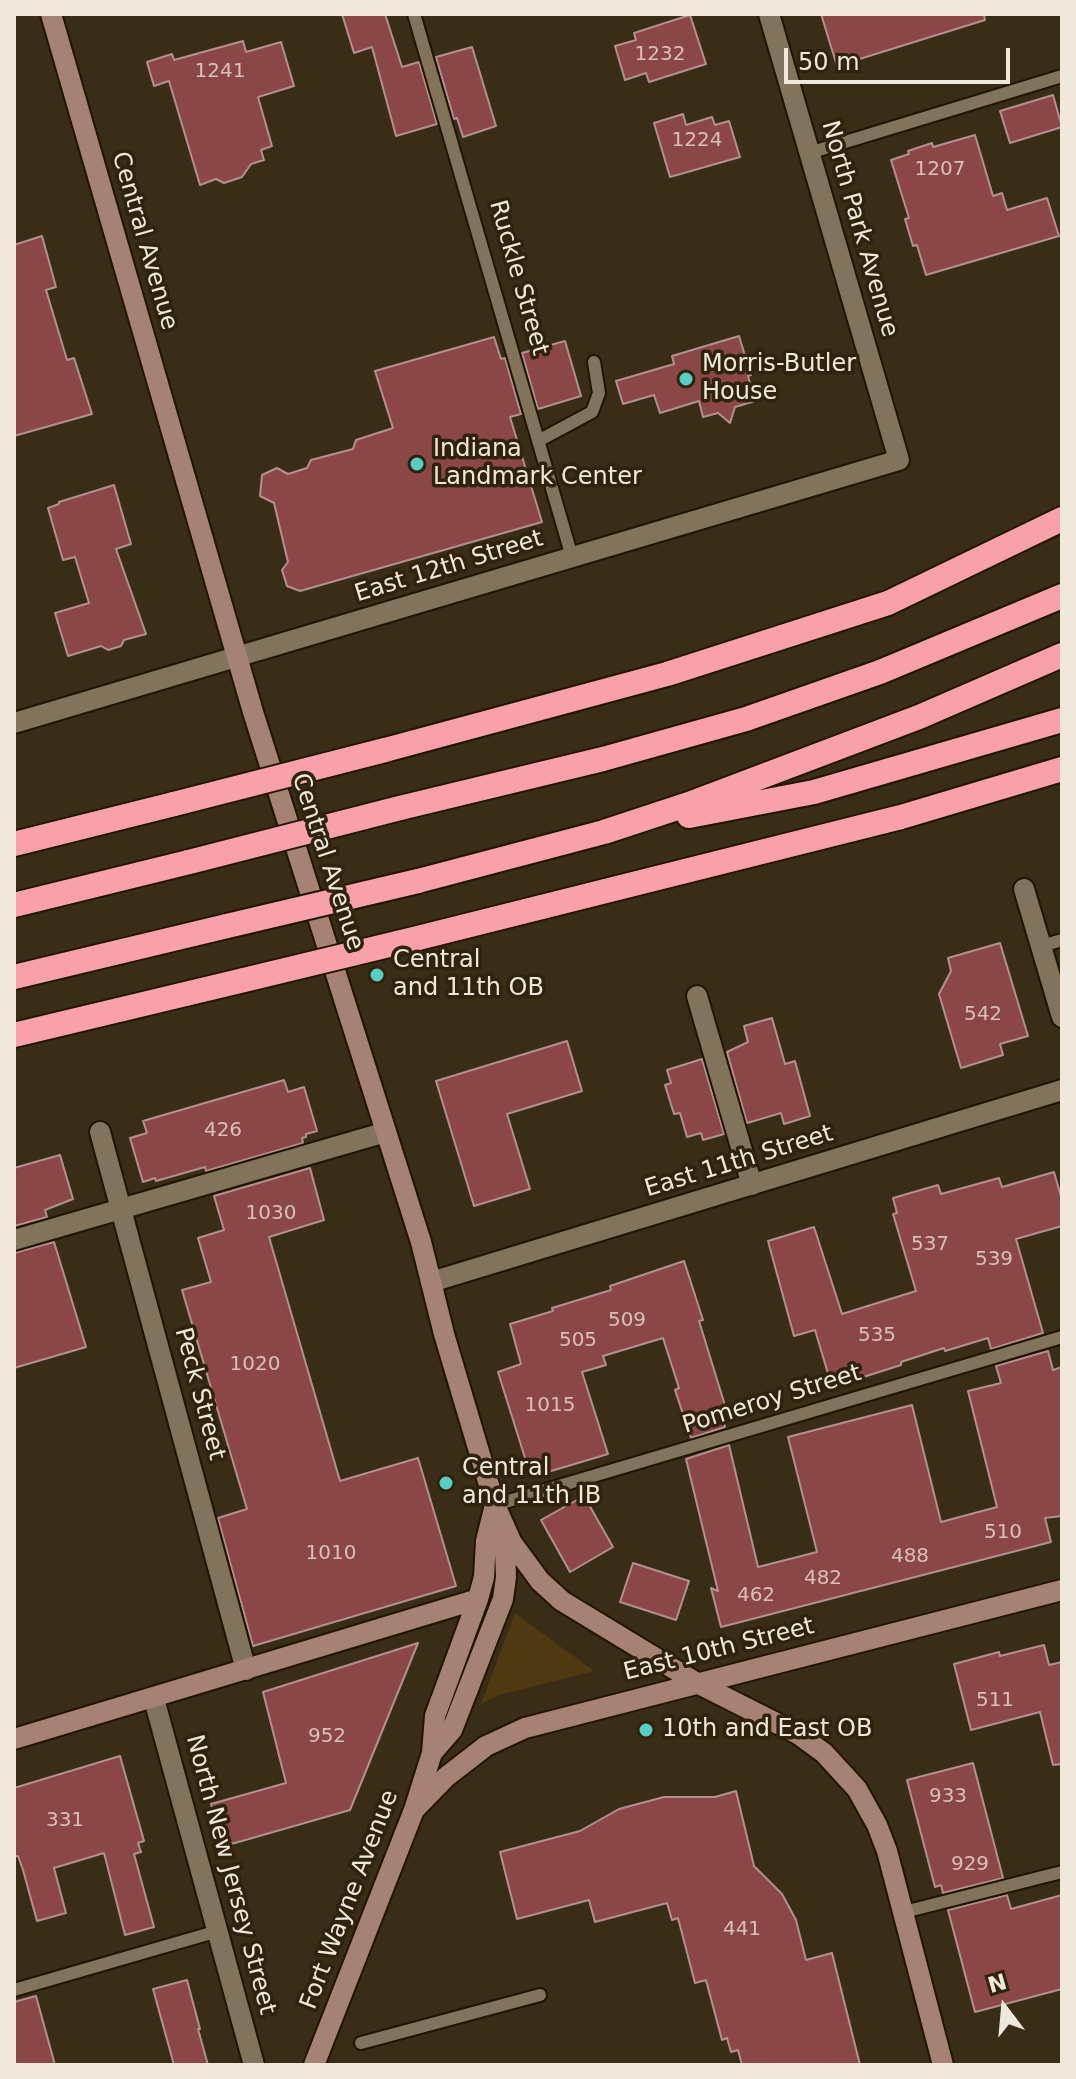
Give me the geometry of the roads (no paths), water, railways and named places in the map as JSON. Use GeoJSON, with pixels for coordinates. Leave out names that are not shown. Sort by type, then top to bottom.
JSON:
{"type":"FeatureCollection","features":[{"type":"Feature","properties":{"kind":"highway"},"geometry":{"type":"LineString","coordinates":[[14,844],[385,750],[667,674],[888,603],[1062,519]]}},
{"type":"Feature","properties":{"kind":"highway"},"geometry":{"type":"LineString","coordinates":[[880,672],[956,637],[1062,581]]}},
{"type":"Feature","properties":{"kind":"highway"},"geometry":{"type":"LineString","coordinates":[[14,905],[603,759],[746,719],[880,672],[1062,596]]}},
{"type":"Feature","properties":{"kind":"highway"},"geometry":{"type":"LineString","coordinates":[[14,977],[418,881],[604,832],[689,804],[919,717],[1062,655]]}},
{"type":"Feature","properties":{"kind":"highway"},"geometry":{"type":"LineString","coordinates":[[604,832],[814,792],[1062,720]]}},
{"type":"Feature","properties":{"kind":"highway"},"geometry":{"type":"LineString","coordinates":[[14,1035],[901,817],[1062,769]]}},
{"type":"Feature","properties":{"kind":"main road","name":"Central Avenue"},"geometry":{"type":"LineString","coordinates":[[51,14],[237,657],[287,824],[421,1242],[495,1505],[512,1543],[540,1581],[562,1601],[697,1683],[798,1734],[824,1753],[857,1789],[877,1825],[904,1912],[943,2065]]}},
{"type":"Feature","properties":{"kind":"main road","name":"Fort Wayne Avenue"},"geometry":{"type":"LineString","coordinates":[[314,2065],[414,1810],[432,1753],[435,1716],[484,1577],[486,1541],[495,1505]]}},
{"type":"Feature","properties":{"kind":"main road","name":"Fort Wayne Avenue"},"geometry":{"type":"LineString","coordinates":[[432,1753],[452,1730],[503,1599],[505,1548],[495,1505]]}},
{"type":"Feature","properties":{"kind":"main road","name":"East 10th Street"},"geometry":{"type":"LineString","coordinates":[[414,1810],[446,1777],[486,1746],[525,1728],[1062,1590]]}},
{"type":"Feature","properties":{"kind":"main road"},"geometry":{"type":"LineString","coordinates":[[14,1739],[478,1599]]}},
{"type":"Feature","properties":{"kind":"street","name":"North Park Avenue"},"geometry":{"type":"LineString","coordinates":[[769,14],[899,460]]}},
{"type":"Feature","properties":{"kind":"street","name":"East 12th Street"},"geometry":{"type":"LineString","coordinates":[[14,723],[899,460]]}},
{"type":"Feature","properties":{"kind":"street"},"geometry":{"type":"LineString","coordinates":[[1024,889],[1062,1017]]}},
{"type":"Feature","properties":{"kind":"street"},"geometry":{"type":"LineString","coordinates":[[697,996],[752,1185]]}},
{"type":"Feature","properties":{"kind":"street","name":"East 11th Street"},"geometry":{"type":"LineString","coordinates":[[431,1282],[1062,1090]]}},
{"type":"Feature","properties":{"kind":"street","name":"Peck Street"},"geometry":{"type":"LineString","coordinates":[[100,1132],[246,1670]]}},
{"type":"Feature","properties":{"kind":"street"},"geometry":{"type":"LineString","coordinates":[[14,1240],[386,1132]]}},
{"type":"Feature","properties":{"kind":"street","name":"North New Jersey Street"},"geometry":{"type":"LineString","coordinates":[[154,1699],[254,2065]]}},
{"type":"Feature","properties":{"kind":"lane","name":"Ruckle Street"},"geometry":{"type":"LineString","coordinates":[[414,14],[572,557]]}},
{"type":"Feature","properties":{"kind":"lane"},"geometry":{"type":"LineString","coordinates":[[809,153],[1062,76]]}},
{"type":"Feature","properties":{"kind":"lane"},"geometry":{"type":"LineString","coordinates":[[538,441],[592,412],[599,393],[594,362]]}},
{"type":"Feature","properties":{"kind":"lane"},"geometry":{"type":"LineString","coordinates":[[1041,946],[1062,940]]}},
{"type":"Feature","properties":{"kind":"lane","name":"Pomeroy Street"},"geometry":{"type":"LineString","coordinates":[[495,1505],[1062,1337]]}},
{"type":"Feature","properties":{"kind":"lane"},"geometry":{"type":"LineString","coordinates":[[904,1912],[1062,1872]]}},
{"type":"Feature","properties":{"kind":"lane"},"geometry":{"type":"LineString","coordinates":[[14,1990],[218,1931]]}},
{"type":"Feature","properties":{"kind":"lane"},"geometry":{"type":"LineString","coordinates":[[361,2043],[540,1995]]}},
{"type":"Feature","properties":{"kind":"place","name":"Morris-Butler House"},"geometry":{"type":"Point","coordinates":[686,379]}},
{"type":"Feature","properties":{"kind":"place","name":"Indiana Landmark Center"},"geometry":{"type":"Point","coordinates":[417,464]}},
{"type":"Feature","properties":{"kind":"place","name":"Central and 11th OB"},"geometry":{"type":"Point","coordinates":[377,975]}},
{"type":"Feature","properties":{"kind":"place","name":"Central and 11th IB"},"geometry":{"type":"Point","coordinates":[446,1483]}},
{"type":"Feature","properties":{"kind":"place","name":"10th and East OB"},"geometry":{"type":"Point","coordinates":[646,1730]}}]}
